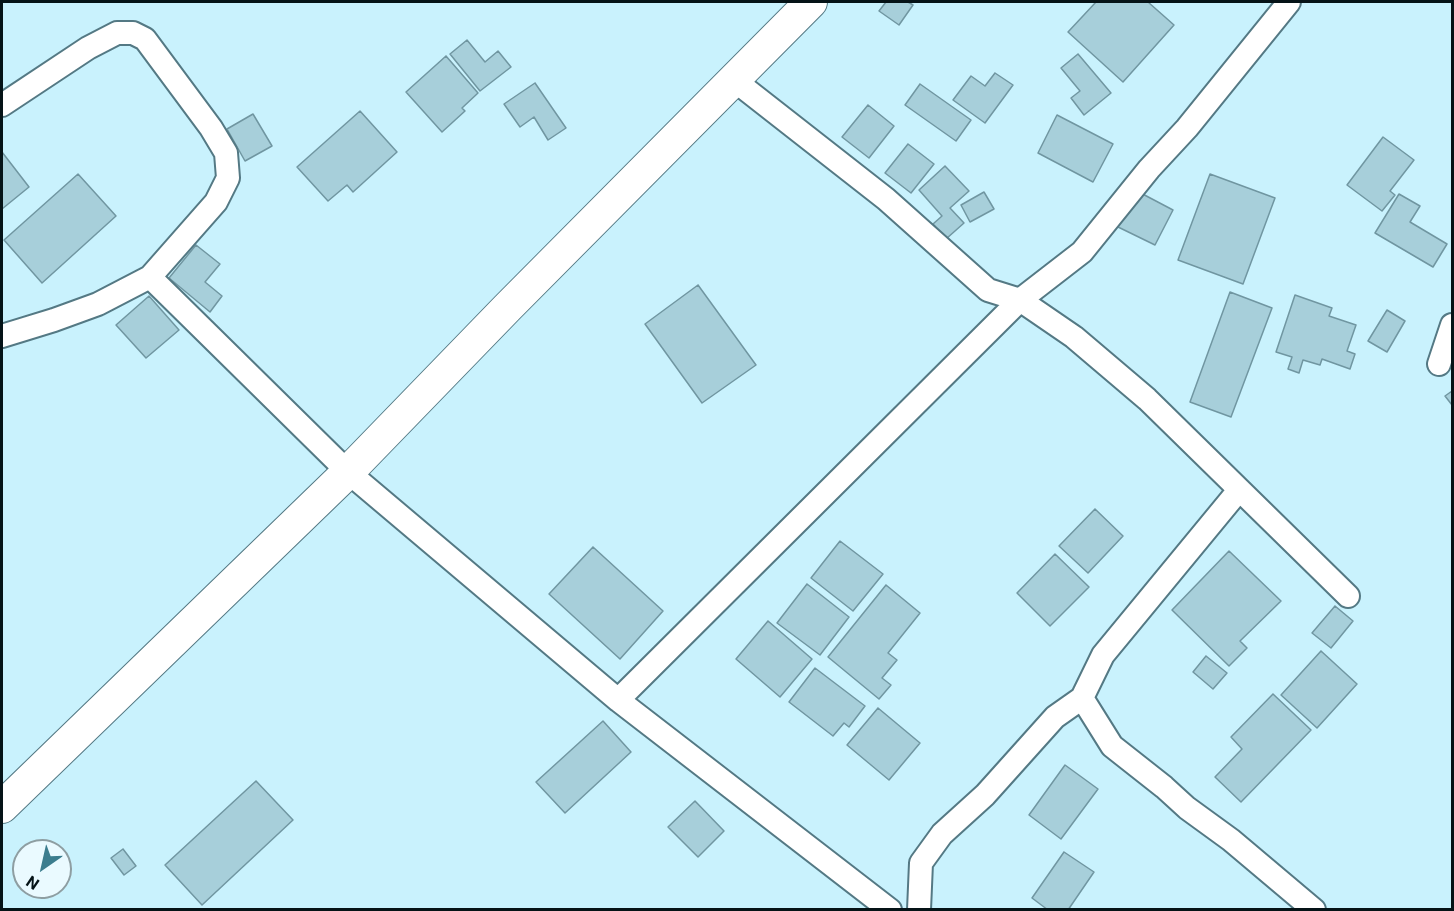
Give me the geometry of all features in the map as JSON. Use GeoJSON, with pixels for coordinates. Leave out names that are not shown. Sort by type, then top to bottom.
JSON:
{"type":"FeatureCollection","features":[{"type":"Feature","properties":{"kind":"main road"},"geometry":{"type":"LineString","coordinates":[[2,807],[348,472],[507,308],[811,2]]}},
{"type":"Feature","properties":{"kind":"street"},"geometry":{"type":"LineString","coordinates":[[618,700],[1020,300],[1082,252],[1289,2]]}},
{"type":"Feature","properties":{"kind":"street"},"geometry":{"type":"LineString","coordinates":[[2,105],[88,48],[117,33],[134,33],[146,39],[211,128],[226,153],[228,178],[216,202],[150,277],[98,304],[2,336]]}},
{"type":"Feature","properties":{"kind":"street"},"geometry":{"type":"LineString","coordinates":[[734,80],[886,199],[988,290],[1020,300],[1074,337],[1147,399],[1348,596]]}},
{"type":"Feature","properties":{"kind":"street"},"geometry":{"type":"LineString","coordinates":[[150,277],[348,472],[618,700],[890,909]]}},
{"type":"Feature","properties":{"kind":"street"},"geometry":{"type":"LineString","coordinates":[[1439,364],[1452,325]]}},
{"type":"Feature","properties":{"kind":"street"},"geometry":{"type":"LineString","coordinates":[[919,909],[921,863],[942,834],[985,795],[1055,717],[1082,698],[1103,655],[1239,489]]}},
{"type":"Feature","properties":{"kind":"street"},"geometry":{"type":"LineString","coordinates":[[1082,698],[1112,746],[1314,909]]}},
{"type":"Feature","properties":{"kind":"building"},"geometry":{"type":"Polygon","coordinates":[[[886,2],[908,2],[913,5],[899,25],[879,11],[886,2]]]}},
{"type":"Feature","properties":{"kind":"building"},"geometry":{"type":"Polygon","coordinates":[[[1096,2],[1148,2],[1174,25],[1123,82],[1068,32],[1096,2]]]}},
{"type":"Feature","properties":{"kind":"building"},"geometry":{"type":"Polygon","coordinates":[[[467,40],[485,62],[498,51],[511,67],[480,91],[450,54],[467,40]]]}},
{"type":"Feature","properties":{"kind":"building"},"geometry":{"type":"Polygon","coordinates":[[[1078,54],[1111,93],[1084,115],[1071,98],[1080,91],[1061,68],[1078,54]]]}},
{"type":"Feature","properties":{"kind":"building"},"geometry":{"type":"Polygon","coordinates":[[[446,56],[478,93],[462,108],[465,111],[442,132],[406,92],[446,56]]]}},
{"type":"Feature","properties":{"kind":"building"},"geometry":{"type":"Polygon","coordinates":[[[995,73],[1013,85],[985,123],[953,100],[971,76],[985,86],[995,73]]]}},
{"type":"Feature","properties":{"kind":"building"},"geometry":{"type":"Polygon","coordinates":[[[535,83],[566,128],[548,140],[534,117],[520,127],[504,104],[535,83]]]}},
{"type":"Feature","properties":{"kind":"building"},"geometry":{"type":"Polygon","coordinates":[[[920,84],[971,120],[956,141],[905,105],[920,84]]]}},
{"type":"Feature","properties":{"kind":"building"},"geometry":{"type":"Polygon","coordinates":[[[868,105],[894,126],[869,158],[842,137],[868,105]]]}},
{"type":"Feature","properties":{"kind":"building"},"geometry":{"type":"Polygon","coordinates":[[[360,111],[397,152],[353,192],[347,185],[328,201],[297,167],[360,111]]]}},
{"type":"Feature","properties":{"kind":"building"},"geometry":{"type":"Polygon","coordinates":[[[253,114],[272,146],[245,161],[227,129],[253,114]]]}},
{"type":"Feature","properties":{"kind":"building"},"geometry":{"type":"Polygon","coordinates":[[[1057,115],[1113,144],[1093,182],[1038,153],[1057,115]]]}},
{"type":"Feature","properties":{"kind":"building"},"geometry":{"type":"Polygon","coordinates":[[[1383,137],[1414,160],[1390,191],[1395,195],[1382,211],[1347,185],[1383,137]]]}},
{"type":"Feature","properties":{"kind":"building"},"geometry":{"type":"Polygon","coordinates":[[[908,144],[934,164],[911,193],[885,173],[908,144]]]}},
{"type":"Feature","properties":{"kind":"building"},"geometry":{"type":"Polygon","coordinates":[[[2,152],[29,187],[2,209],[2,152]]]}},
{"type":"Feature","properties":{"kind":"building"},"geometry":{"type":"Polygon","coordinates":[[[945,166],[969,191],[950,208],[964,223],[946,239],[933,224],[942,216],[919,190],[945,166]]]}},
{"type":"Feature","properties":{"kind":"building"},"geometry":{"type":"Polygon","coordinates":[[[78,174],[116,216],[42,283],[4,240],[78,174]]]}},
{"type":"Feature","properties":{"kind":"building"},"geometry":{"type":"Polygon","coordinates":[[[1210,174],[1275,198],[1243,284],[1178,260],[1210,174]]]}},
{"type":"Feature","properties":{"kind":"building"},"geometry":{"type":"Polygon","coordinates":[[[1135,190],[1173,210],[1155,245],[1116,226],[1135,190]]]}},
{"type":"Feature","properties":{"kind":"building"},"geometry":{"type":"Polygon","coordinates":[[[984,192],[994,209],[970,222],[961,205],[984,192]]]}},
{"type":"Feature","properties":{"kind":"building"},"geometry":{"type":"Polygon","coordinates":[[[1399,194],[1420,206],[1410,222],[1447,244],[1433,267],[1375,233],[1399,194]]]}},
{"type":"Feature","properties":{"kind":"building"},"geometry":{"type":"Polygon","coordinates":[[[196,245],[220,264],[205,282],[222,296],[210,312],[169,278],[196,245]]]}},
{"type":"Feature","properties":{"kind":"building"},"geometry":{"type":"Polygon","coordinates":[[[698,285],[756,365],[702,403],[645,324],[698,285]]]}},
{"type":"Feature","properties":{"kind":"building"},"geometry":{"type":"Polygon","coordinates":[[[1230,292],[1272,308],[1231,417],[1190,402],[1230,292]]]}},
{"type":"Feature","properties":{"kind":"building"},"geometry":{"type":"Polygon","coordinates":[[[1295,295],[1332,308],[1329,316],[1356,325],[1347,351],[1355,354],[1350,369],[1322,359],[1320,365],[1303,360],[1299,373],[1288,369],[1292,357],[1276,352],[1295,295]]]}},
{"type":"Feature","properties":{"kind":"building"},"geometry":{"type":"Polygon","coordinates":[[[149,296],[179,330],[146,358],[116,325],[149,296]]]}},
{"type":"Feature","properties":{"kind":"building"},"geometry":{"type":"Polygon","coordinates":[[[1387,310],[1405,321],[1387,352],[1368,341],[1387,310]]]}},
{"type":"Feature","properties":{"kind":"building"},"geometry":{"type":"Polygon","coordinates":[[[1452,391],[1452,405],[1445,396],[1452,391]]]}},
{"type":"Feature","properties":{"kind":"building"},"geometry":{"type":"Polygon","coordinates":[[[1095,509],[1123,536],[1088,573],[1059,546],[1095,509]]]}},
{"type":"Feature","properties":{"kind":"building"},"geometry":{"type":"Polygon","coordinates":[[[840,541],[883,574],[853,611],[811,578],[840,541]]]}},
{"type":"Feature","properties":{"kind":"building"},"geometry":{"type":"Polygon","coordinates":[[[593,547],[663,611],[620,659],[549,594],[593,547]]]}},
{"type":"Feature","properties":{"kind":"building"},"geometry":{"type":"Polygon","coordinates":[[[1229,551],[1281,601],[1240,641],[1247,648],[1229,666],[1172,610],[1229,551]]]}},
{"type":"Feature","properties":{"kind":"building"},"geometry":{"type":"Polygon","coordinates":[[[1055,554],[1089,587],[1050,626],[1017,593],[1055,554]]]}},
{"type":"Feature","properties":{"kind":"building"},"geometry":{"type":"Polygon","coordinates":[[[807,584],[849,617],[820,655],[777,623],[807,584]]]}},
{"type":"Feature","properties":{"kind":"building"},"geometry":{"type":"Polygon","coordinates":[[[886,585],[920,613],[888,653],[897,660],[882,678],[891,685],[879,699],[828,657],[886,585]]]}},
{"type":"Feature","properties":{"kind":"building"},"geometry":{"type":"Polygon","coordinates":[[[1335,606],[1353,621],[1331,648],[1312,633],[1335,606]]]}},
{"type":"Feature","properties":{"kind":"building"},"geometry":{"type":"Polygon","coordinates":[[[768,621],[812,659],[780,697],[736,659],[768,621]]]}},
{"type":"Feature","properties":{"kind":"building"},"geometry":{"type":"Polygon","coordinates":[[[1321,651],[1357,684],[1317,728],[1281,695],[1321,651]]]}},
{"type":"Feature","properties":{"kind":"building"},"geometry":{"type":"Polygon","coordinates":[[[1206,656],[1227,673],[1213,689],[1193,672],[1206,656]]]}},
{"type":"Feature","properties":{"kind":"building"},"geometry":{"type":"Polygon","coordinates":[[[815,668],[865,706],[849,727],[844,723],[833,736],[789,702],[815,668]]]}},
{"type":"Feature","properties":{"kind":"building"},"geometry":{"type":"Polygon","coordinates":[[[1273,694],[1311,730],[1241,802],[1215,777],[1242,749],[1231,737],[1273,694]]]}},
{"type":"Feature","properties":{"kind":"building"},"geometry":{"type":"Polygon","coordinates":[[[878,708],[920,743],[889,780],[847,745],[878,708]]]}},
{"type":"Feature","properties":{"kind":"building"},"geometry":{"type":"Polygon","coordinates":[[[603,721],[631,752],[565,813],[536,782],[603,721]]]}},
{"type":"Feature","properties":{"kind":"building"},"geometry":{"type":"Polygon","coordinates":[[[1065,765],[1098,789],[1061,839],[1029,815],[1065,765]]]}},
{"type":"Feature","properties":{"kind":"building"},"geometry":{"type":"Polygon","coordinates":[[[256,781],[293,820],[202,905],[165,865],[256,781]]]}},
{"type":"Feature","properties":{"kind":"building"},"geometry":{"type":"Polygon","coordinates":[[[695,801],[724,831],[698,857],[668,827],[695,801]]]}},
{"type":"Feature","properties":{"kind":"building"},"geometry":{"type":"Polygon","coordinates":[[[123,849],[136,866],[124,875],[111,858],[123,849]]]}},
{"type":"Feature","properties":{"kind":"building"},"geometry":{"type":"Polygon","coordinates":[[[1064,852],[1094,872],[1068,910],[1048,910],[1032,898],[1064,852]]]}}]}
